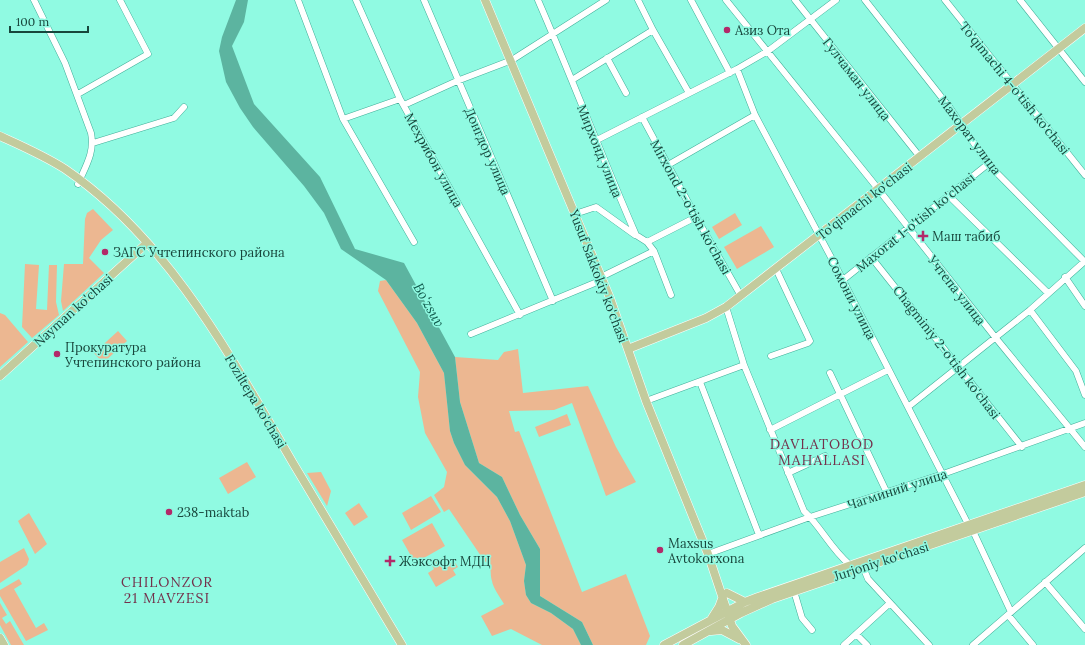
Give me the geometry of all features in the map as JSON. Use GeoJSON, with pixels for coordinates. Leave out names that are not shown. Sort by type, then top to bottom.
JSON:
{"type":"FeatureCollection","features":[{"type":"Feature","properties":{"kind":"main road","name":"Yusuf Sakkokiy ko'chasi"},"geometry":{"type":"LineString","coordinates":[[485,0],[512,60],[602,278],[646,401],[725,595],[737,635],[745,644]]}},
{"type":"Feature","properties":{"kind":"main road","name":"To'qimachi ko'chasi"},"geometry":{"type":"LineString","coordinates":[[628,349],[706,318],[726,307],[1085,28]]}},
{"type":"Feature","properties":{"kind":"main road","name":"Foziltepa ko'chasi"},"geometry":{"type":"LineString","coordinates":[[0,136],[48,160],[79,182],[145,244],[205,316],[256,398],[402,645]]}},
{"type":"Feature","properties":{"kind":"main road","name":"Foziltepa ko'chasi"},"geometry":{"type":"LineString","coordinates":[[0,140],[47,163],[79,182]]}},
{"type":"Feature","properties":{"kind":"main road","name":"Foziltepa ko'chasi"},"geometry":{"type":"LineString","coordinates":[[145,244],[187,300],[225,357],[396,645]]}},
{"type":"Feature","properties":{"kind":"main road","name":"Nayman ko'chasi"},"geometry":{"type":"LineString","coordinates":[[0,376],[145,244]]}},
{"type":"Feature","properties":{"kind":"main road","name":"Jurjoniy ko'chasi"},"geometry":{"type":"LineString","coordinates":[[731,614],[971,528],[1085,485]]}},
{"type":"Feature","properties":{"kind":"main road","name":"Jurjoniy ko'chasi"},"geometry":{"type":"LineString","coordinates":[[683,645],[708,631],[745,602],[849,564],[1085,492]]}},
{"type":"Feature","properties":{"kind":"main road"},"geometry":{"type":"LineString","coordinates":[[709,622],[725,595],[745,602]]}},
{"type":"Feature","properties":{"kind":"main road","name":"Yusuf Sakkokiy ko'chasi"},"geometry":{"type":"LineString","coordinates":[[731,614],[736,624],[753,645]]}},
{"type":"Feature","properties":{"kind":"main road"},"geometry":{"type":"LineString","coordinates":[[664,645],[709,622],[731,614]]}},
{"type":"Feature","properties":{"kind":"main road"},"geometry":{"type":"LineString","coordinates":[[708,631],[722,630],[745,644]]}},
{"type":"Feature","properties":{"kind":"main road"},"geometry":{"type":"LineString","coordinates":[[0,638],[4,645]]}},
{"type":"Feature","properties":{"kind":"street"},"geometry":{"type":"LineString","coordinates":[[34,0],[78,94],[93,143],[91,156],[79,182]]}},
{"type":"Feature","properties":{"kind":"street"},"geometry":{"type":"LineString","coordinates":[[78,94],[148,54],[120,0]]}},
{"type":"Feature","properties":{"kind":"street"},"geometry":{"type":"LineString","coordinates":[[298,0],[343,119],[414,242]]}},
{"type":"Feature","properties":{"kind":"street","name":"Мехрибон улица"},"geometry":{"type":"LineString","coordinates":[[356,0],[402,102],[520,315]]}},
{"type":"Feature","properties":{"kind":"street","name":"Донгдор улица"},"geometry":{"type":"LineString","coordinates":[[424,0],[457,81],[553,301]]}},
{"type":"Feature","properties":{"kind":"street","name":"Мирхонд улица"},"geometry":{"type":"LineString","coordinates":[[538,0],[572,80],[595,142],[636,235]]}},
{"type":"Feature","properties":{"kind":"street"},"geometry":{"type":"LineString","coordinates":[[343,119],[402,102],[512,60],[606,0]]}},
{"type":"Feature","properties":{"kind":"street"},"geometry":{"type":"LineString","coordinates":[[638,0],[653,30],[689,92]]}},
{"type":"Feature","properties":{"kind":"street"},"geometry":{"type":"LineString","coordinates":[[691,0],[730,72]]}},
{"type":"Feature","properties":{"kind":"street","name":"Учтепа улица"},"geometry":{"type":"LineString","coordinates":[[726,0],[995,337],[1085,447]]}},
{"type":"Feature","properties":{"kind":"street","name":"Гулчаман улица"},"geometry":{"type":"LineString","coordinates":[[795,0],[920,157]]}},
{"type":"Feature","properties":{"kind":"street"},"geometry":{"type":"LineString","coordinates":[[595,142],[689,92],[737,69],[768,51],[836,0]]}},
{"type":"Feature","properties":{"kind":"street","name":"Махорат улица"},"geometry":{"type":"LineString","coordinates":[[865,0],[961,124],[988,164],[1085,261],[1065,277],[1030,310],[908,406]]}},
{"type":"Feature","properties":{"kind":"street","name":"To'qimachi 4-o'tish ko'chasi"},"geometry":{"type":"LineString","coordinates":[[945,0],[1085,176]]}},
{"type":"Feature","properties":{"kind":"street"},"geometry":{"type":"LineString","coordinates":[[1020,0],[1085,82]]}},
{"type":"Feature","properties":{"kind":"street"},"geometry":{"type":"LineString","coordinates":[[572,80],[653,30]]}},
{"type":"Feature","properties":{"kind":"street"},"geometry":{"type":"LineString","coordinates":[[606,58],[626,93]]}},
{"type":"Feature","properties":{"kind":"street","name":"Сомони улица"},"geometry":{"type":"LineString","coordinates":[[737,69],[755,115],[843,280],[888,370],[971,528],[1009,613],[1033,645]]}},
{"type":"Feature","properties":{"kind":"street"},"geometry":{"type":"LineString","coordinates":[[93,143],[174,118],[184,107]]}},
{"type":"Feature","properties":{"kind":"street"},"geometry":{"type":"LineString","coordinates":[[668,165],[755,115]]}},
{"type":"Feature","properties":{"kind":"street","name":"Mirxond 2-o'tish ko'chasi"},"geometry":{"type":"LineString","coordinates":[[642,117],[741,296]]}},
{"type":"Feature","properties":{"kind":"street","name":"Maxorat 1-o'tish ko'chasi"},"geometry":{"type":"LineString","coordinates":[[843,280],[871,256],[988,164]]}},
{"type":"Feature","properties":{"kind":"street"},"geometry":{"type":"LineString","coordinates":[[948,195],[1048,293]]}},
{"type":"Feature","properties":{"kind":"street"},"geometry":{"type":"LineString","coordinates":[[575,214],[596,207],[648,242],[654,251],[671,295]]}},
{"type":"Feature","properties":{"kind":"street"},"geometry":{"type":"LineString","coordinates":[[648,242],[696,217]]}},
{"type":"Feature","properties":{"kind":"street"},"geometry":{"type":"LineString","coordinates":[[471,334],[553,301],[654,251]]}},
{"type":"Feature","properties":{"kind":"street","name":"Chagminiy 2-o'tish ko'chasi"},"geometry":{"type":"LineString","coordinates":[[871,256],[1022,447]]}},
{"type":"Feature","properties":{"kind":"street"},"geometry":{"type":"LineString","coordinates":[[771,356],[808,343],[809,338],[776,269]]}},
{"type":"Feature","properties":{"kind":"street"},"geometry":{"type":"LineString","coordinates":[[1065,277],[1085,306]]}},
{"type":"Feature","properties":{"kind":"street"},"geometry":{"type":"LineString","coordinates":[[726,307],[744,365],[804,512],[810,517],[842,558],[849,564]]}},
{"type":"Feature","properties":{"kind":"street"},"geometry":{"type":"LineString","coordinates":[[1030,310],[1076,371],[1085,395]]}},
{"type":"Feature","properties":{"kind":"street"},"geometry":{"type":"LineString","coordinates":[[646,401],[744,365]]}},
{"type":"Feature","properties":{"kind":"street"},"geometry":{"type":"LineString","coordinates":[[770,430],[888,370]]}},
{"type":"Feature","properties":{"kind":"street"},"geometry":{"type":"LineString","coordinates":[[830,373],[842,394],[887,493]]}},
{"type":"Feature","properties":{"kind":"street"},"geometry":{"type":"LineString","coordinates":[[700,382],[759,535]]}},
{"type":"Feature","properties":{"kind":"street","name":"Чагминий улица"},"geometry":{"type":"LineString","coordinates":[[708,554],[810,517],[887,493],[1022,447],[1070,430],[1085,423]]}},
{"type":"Feature","properties":{"kind":"street"},"geometry":{"type":"LineString","coordinates":[[788,473],[825,456]]}},
{"type":"Feature","properties":{"kind":"street"},"geometry":{"type":"LineString","coordinates":[[973,645],[1085,548]]}},
{"type":"Feature","properties":{"kind":"street"},"geometry":{"type":"LineString","coordinates":[[863,567],[868,579],[928,645]]}},
{"type":"Feature","properties":{"kind":"street"},"geometry":{"type":"LineString","coordinates":[[1045,582],[1085,629]]}},
{"type":"Feature","properties":{"kind":"street"},"geometry":{"type":"LineString","coordinates":[[794,591],[802,618],[812,630]]}},
{"type":"Feature","properties":{"kind":"street"},"geometry":{"type":"LineString","coordinates":[[844,645],[890,603]]}},
{"type":"Feature","properties":{"kind":"street"},"geometry":{"type":"LineString","coordinates":[[856,634],[867,645]]}},
{"type":"Feature","properties":{"kind":"shaded area"},"geometry":{"type":"Polygon","coordinates":[[[93,209],[113,230],[101,240],[89,258],[104,273],[63,311],[61,301],[64,264],[83,264],[85,219],[87,213],[93,209]]]}},
{"type":"Feature","properties":{"kind":"shaded area"},"geometry":{"type":"Polygon","coordinates":[[[735,213],[742,225],[719,239],[712,227],[735,213]]]}},
{"type":"Feature","properties":{"kind":"shaded area"},"geometry":{"type":"Polygon","coordinates":[[[761,226],[774,247],[737,269],[724,247],[761,226]]]}},
{"type":"Feature","properties":{"kind":"shaded area"},"geometry":{"type":"Polygon","coordinates":[[[25,264],[39,265],[36,309],[47,310],[49,265],[57,265],[56,302],[59,315],[32,338],[22,327],[25,264]]]}},
{"type":"Feature","properties":{"kind":"shaded area"},"geometry":{"type":"Polygon","coordinates":[[[386,280],[417,323],[444,373],[450,431],[465,465],[497,497],[510,521],[526,565],[524,581],[526,595],[531,603],[551,613],[573,629],[581,645],[542,645],[511,629],[492,636],[481,616],[504,604],[494,587],[489,565],[483,559],[449,509],[444,512],[434,495],[444,487],[447,472],[425,433],[418,397],[420,372],[378,291],[380,281],[386,280]]]}},
{"type":"Feature","properties":{"kind":"shaded area"},"geometry":{"type":"Polygon","coordinates":[[[0,313],[5,315],[28,342],[0,367],[0,313]]]}},
{"type":"Feature","properties":{"kind":"shaded area"},"geometry":{"type":"Polygon","coordinates":[[[118,331],[127,341],[103,363],[94,353],[118,331]]]}},
{"type":"Feature","properties":{"kind":"shaded area"},"geometry":{"type":"Polygon","coordinates":[[[518,349],[523,393],[588,386],[616,447],[636,482],[606,496],[572,403],[554,410],[509,411],[515,432],[519,431],[582,592],[626,574],[650,636],[646,645],[593,645],[582,622],[540,596],[540,549],[520,515],[502,477],[479,463],[460,402],[455,357],[498,360],[504,352],[518,349]]]}},
{"type":"Feature","properties":{"kind":"shaded area"},"geometry":{"type":"Polygon","coordinates":[[[567,414],[571,425],[539,437],[535,427],[567,414]]]}},
{"type":"Feature","properties":{"kind":"shaded area"},"geometry":{"type":"Polygon","coordinates":[[[247,462],[256,477],[228,494],[219,478],[247,462]]]}},
{"type":"Feature","properties":{"kind":"shaded area"},"geometry":{"type":"Polygon","coordinates":[[[321,472],[331,491],[327,506],[307,473],[321,472]]]}},
{"type":"Feature","properties":{"kind":"shaded area"},"geometry":{"type":"Polygon","coordinates":[[[431,496],[441,512],[411,530],[402,513],[431,496]]]}},
{"type":"Feature","properties":{"kind":"shaded area"},"geometry":{"type":"Polygon","coordinates":[[[359,503],[368,517],[354,526],[345,513],[359,503]]]}},
{"type":"Feature","properties":{"kind":"shaded area"},"geometry":{"type":"Polygon","coordinates":[[[29,513],[47,544],[35,554],[18,521],[29,513]]]}},
{"type":"Feature","properties":{"kind":"shaded area"},"geometry":{"type":"Polygon","coordinates":[[[432,523],[445,546],[415,563],[402,540],[432,523]]]}},
{"type":"Feature","properties":{"kind":"shaded area"},"geometry":{"type":"Polygon","coordinates":[[[24,548],[29,559],[27,565],[0,583],[0,562],[24,548]]]}},
{"type":"Feature","properties":{"kind":"shaded area"},"geometry":{"type":"Polygon","coordinates":[[[445,556],[447,561],[452,558],[458,567],[453,570],[456,575],[436,587],[428,573],[434,569],[431,564],[445,556]]]}},
{"type":"Feature","properties":{"kind":"shaded area"},"geometry":{"type":"Polygon","coordinates":[[[19,579],[22,584],[14,589],[36,628],[44,623],[48,630],[26,641],[0,596],[0,590],[19,579]]]}},
{"type":"Feature","properties":{"kind":"shaded area"},"geometry":{"type":"Polygon","coordinates":[[[0,603],[7,615],[2,618],[6,624],[10,621],[24,645],[11,645],[0,625],[0,603]]]}},
{"type":"Feature","properties":{"kind":"water"},"geometry":{"type":"Polygon","coordinates":[[[236,0],[248,0],[244,22],[232,46],[254,104],[320,177],[355,249],[404,263],[455,357],[460,402],[479,463],[502,477],[520,515],[540,549],[540,596],[582,622],[593,645],[581,645],[573,629],[551,613],[531,603],[526,595],[524,581],[526,565],[510,521],[497,497],[465,465],[454,443],[450,431],[444,373],[417,323],[386,280],[341,249],[324,213],[304,186],[253,127],[240,108],[226,82],[219,51],[222,37],[236,0]]]}},
{"type":"Feature","properties":{"kind":"place","name":"Азиз Ота"},"geometry":{"type":"Point","coordinates":[727,30]}},
{"type":"Feature","properties":{"kind":"place","name":"Маш табиб"},"geometry":{"type":"Point","coordinates":[923,236]}},
{"type":"Feature","properties":{"kind":"place","name":"ЗАГС Учтепинского района"},"geometry":{"type":"Point","coordinates":[105,252]}},
{"type":"Feature","properties":{"kind":"place","name":"Прокуратура Учтепинского района"},"geometry":{"type":"Point","coordinates":[57,354]}},
{"type":"Feature","properties":{"kind":"place","name":"238-maktab"},"geometry":{"type":"Point","coordinates":[169,512]}},
{"type":"Feature","properties":{"kind":"place","name":"Maxsus Avtokorxona"},"geometry":{"type":"Point","coordinates":[660,550]}},
{"type":"Feature","properties":{"kind":"place","name":"Жэксофт МДЦ"},"geometry":{"type":"Point","coordinates":[390,561]}},
{"type":"Feature","properties":{"kind":"district","name":"DAVLATOBOD MAHALLASI"},"geometry":{"type":"Point","coordinates":[822,452]}},
{"type":"Feature","properties":{"kind":"district","name":"CHILONZOR 21 MAVZESI"},"geometry":{"type":"Point","coordinates":[167,590]}},
{"type":"Feature","properties":{"kind":"water label","name":"Boʻzsuv"},"geometry":{"type":"Point","coordinates":[429,305]}}]}
